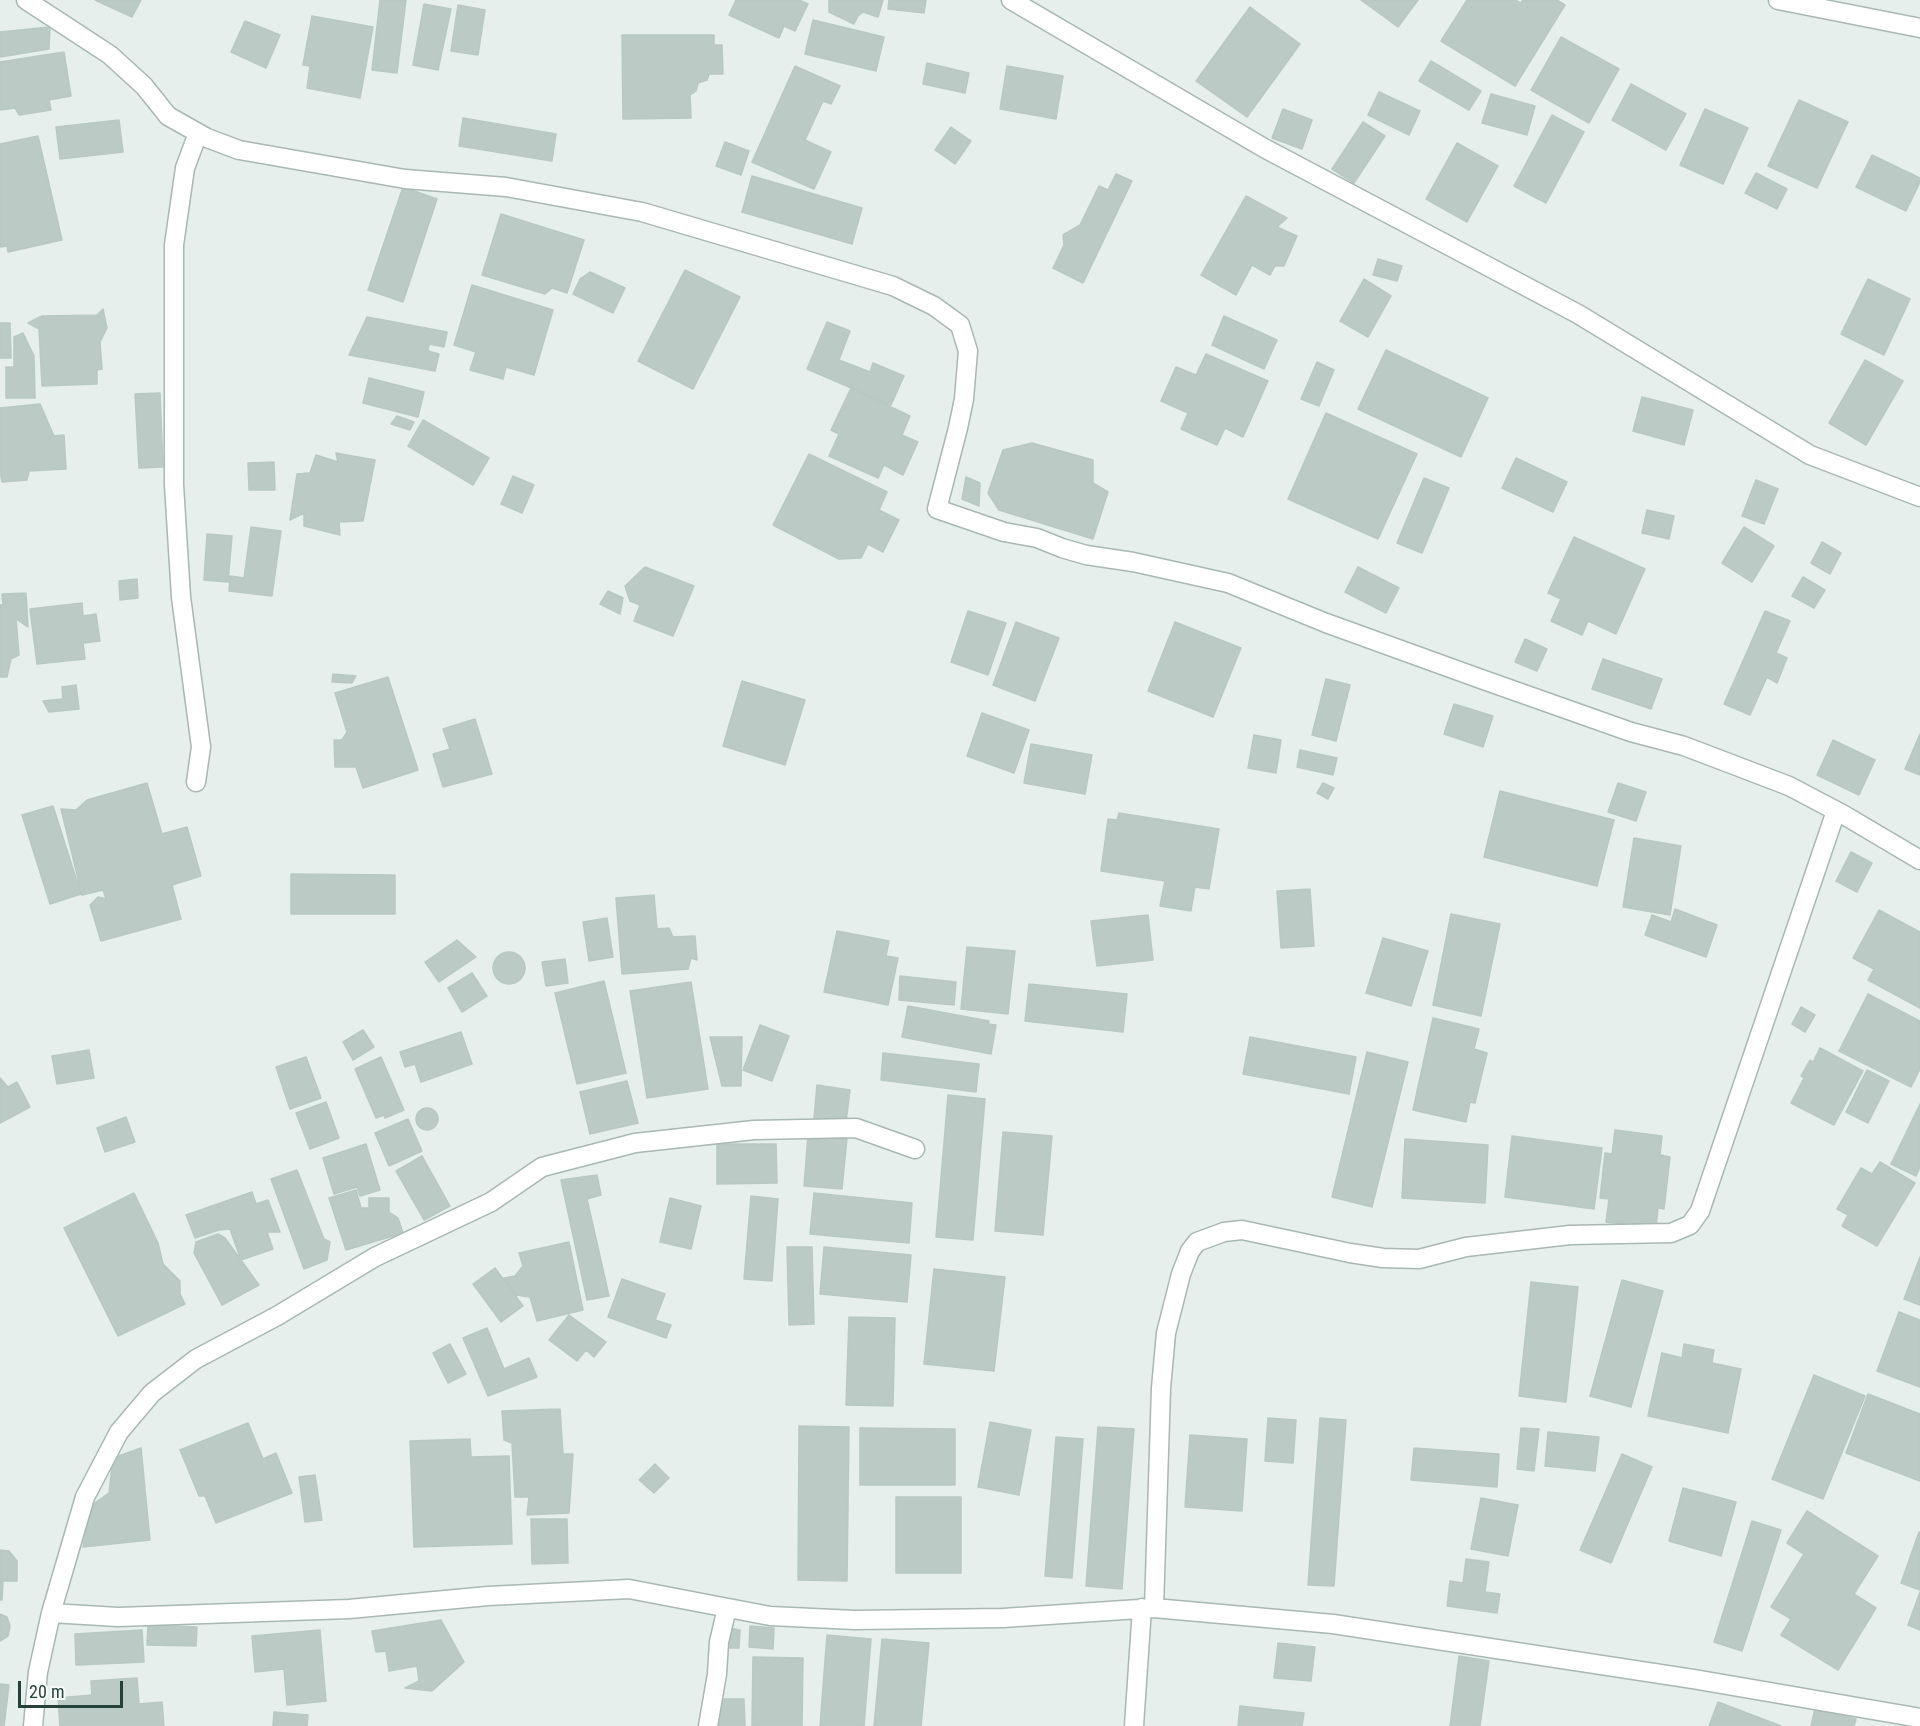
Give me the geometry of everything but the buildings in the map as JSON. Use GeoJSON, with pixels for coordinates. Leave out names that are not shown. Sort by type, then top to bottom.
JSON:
{"type":"FeatureCollection","features":[{"type":"Feature","properties":{"kind":"street"},"geometry":{"type":"LineString","coordinates":[[26,0],[110,55],[144,86],[168,116],[207,138],[239,150],[405,179],[507,187],[642,212],[893,286],[934,306],[960,325],[968,351],[964,399],[937,509],[1004,532],[1037,538],[1086,555],[1133,562],[1228,583],[1326,623],[1631,732],[1684,746],[1789,786],[1920,860]]}},
{"type":"Feature","properties":{"kind":"street"},"geometry":{"type":"LineString","coordinates":[[1011,0],[1264,148],[1578,314],[1810,455],[1920,496]]}},
{"type":"Feature","properties":{"kind":"street"},"geometry":{"type":"LineString","coordinates":[[1778,0],[1920,28]]}},
{"type":"Feature","properties":{"kind":"street"},"geometry":{"type":"LineString","coordinates":[[196,782],[201,747],[181,597],[174,485],[174,245],[185,168],[198,132]]}},
{"type":"Feature","properties":{"kind":"street"},"geometry":{"type":"LineString","coordinates":[[1134,1726],[1148,1608],[1166,1333],[1181,1274],[1190,1251],[1197,1242],[1224,1232],[1242,1230],[1350,1253],[1383,1258],[1419,1259],[1466,1247],[1570,1235],[1671,1233],[1690,1225],[1700,1211],[1836,811]]}},
{"type":"Feature","properties":{"kind":"street"},"geometry":{"type":"LineString","coordinates":[[33,1726],[38,1672],[51,1613],[85,1497],[119,1432],[152,1393],[196,1359],[278,1316],[375,1257],[491,1202],[542,1167],[635,1143],[754,1130],[856,1128],[915,1149]]}},
{"type":"Feature","properties":{"kind":"street"},"geometry":{"type":"LineString","coordinates":[[51,1613],[118,1617],[349,1609],[488,1596],[629,1589],[770,1616],[855,1620],[1003,1618],[1148,1608],[1333,1624],[1693,1679],[1920,1718]]}},
{"type":"Feature","properties":{"kind":"street"},"geometry":{"type":"LineString","coordinates":[[708,1726],[717,1674],[719,1642],[727,1608]]}}]}
